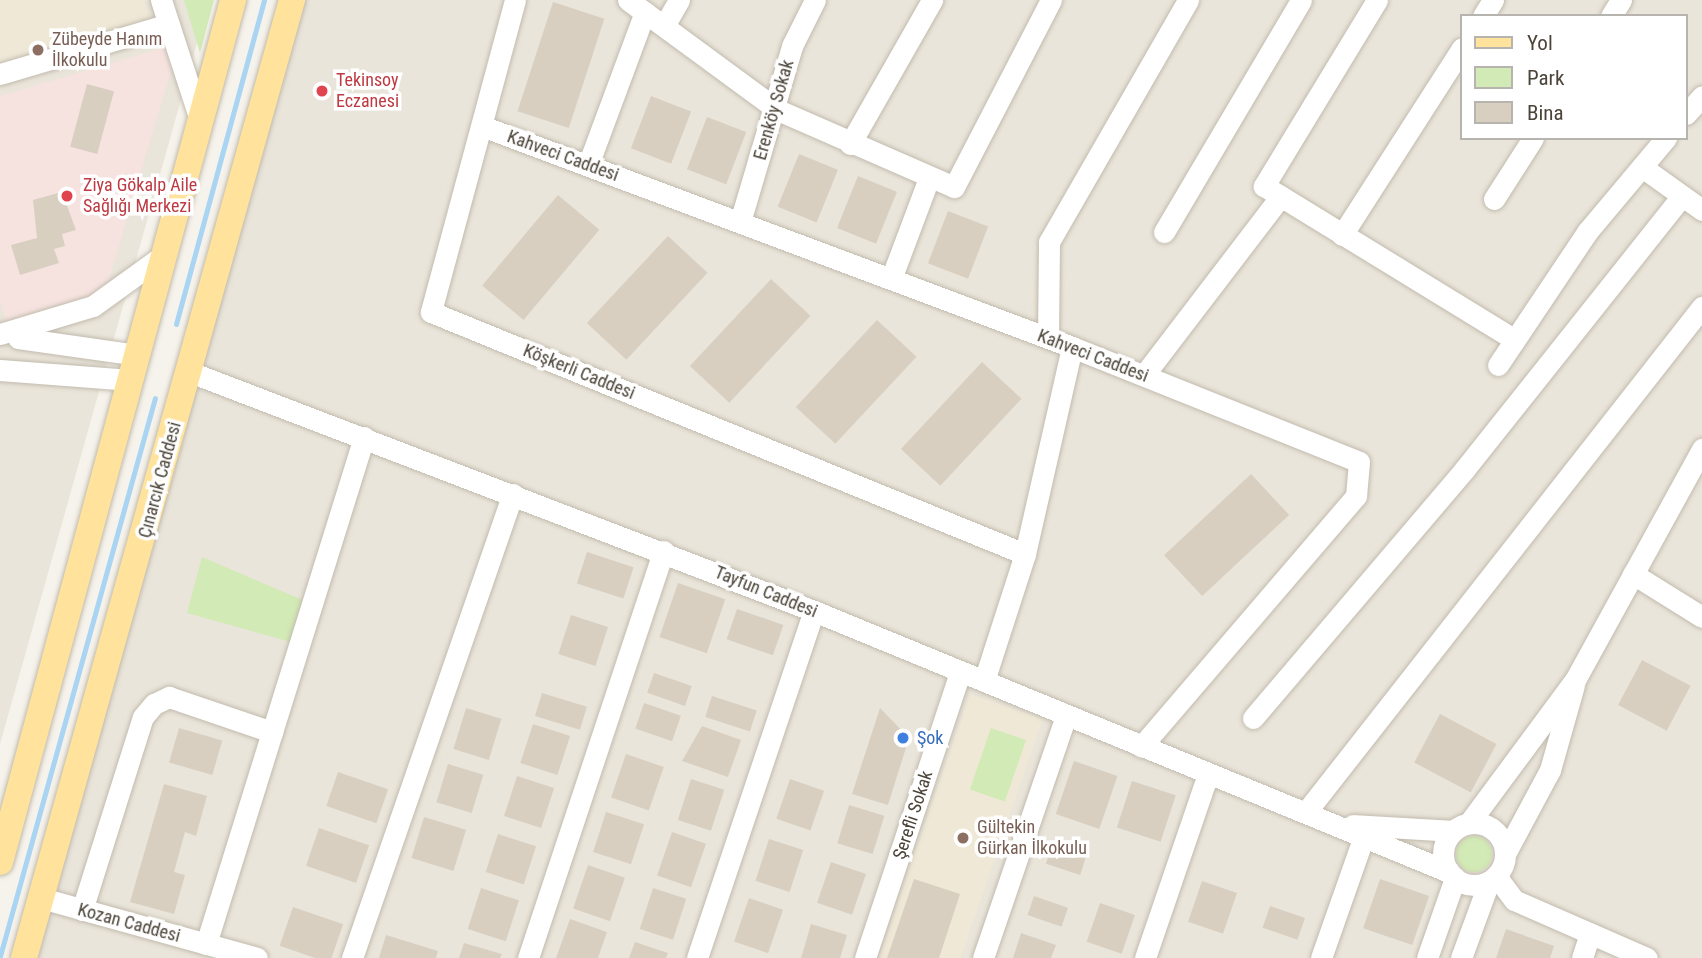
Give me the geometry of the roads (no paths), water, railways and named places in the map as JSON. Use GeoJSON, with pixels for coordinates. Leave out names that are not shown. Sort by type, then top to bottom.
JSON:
{"type":"FeatureCollection","features":[{"type":"Feature","properties":{"kind":"main road"},"geometry":{"type":"LineString","coordinates":[[0,862],[233,0]]}},
{"type":"Feature","properties":{"kind":"main road","name":"Çınarcık Caddesi"},"geometry":{"type":"LineString","coordinates":[[24,958],[292,0]]}},
{"type":"Feature","properties":{"kind":"street"},"geometry":{"type":"LineString","coordinates":[[161,0],[200,120]]}},
{"type":"Feature","properties":{"kind":"street","name":"Köşkerli Caddesi"},"geometry":{"type":"LineString","coordinates":[[515,0],[432,312],[1026,554]]}},
{"type":"Feature","properties":{"kind":"street"},"geometry":{"type":"LineString","coordinates":[[664,26],[680,0]]}},
{"type":"Feature","properties":{"kind":"street","name":"Erenköy Sokak"},"geometry":{"type":"LineString","coordinates":[[740,222],[778,110],[792,46],[815,0]]}},
{"type":"Feature","properties":{"kind":"street"},"geometry":{"type":"LineString","coordinates":[[850,144],[932,0]]}},
{"type":"Feature","properties":{"kind":"street"},"geometry":{"type":"LineString","coordinates":[[587,165],[636,6],[778,110],[850,144],[954,187],[1051,0]]}},
{"type":"Feature","properties":{"kind":"street"},"geometry":{"type":"LineString","coordinates":[[1048,338],[1049,242],[1188,0]]}},
{"type":"Feature","properties":{"kind":"street"},"geometry":{"type":"LineString","coordinates":[[1164,232],[1301,0]]}},
{"type":"Feature","properties":{"kind":"street"},"geometry":{"type":"LineString","coordinates":[[1377,0],[1264,186],[1515,340]]}},
{"type":"Feature","properties":{"kind":"street"},"geometry":{"type":"LineString","coordinates":[[0,74],[169,24]]}},
{"type":"Feature","properties":{"kind":"street"},"geometry":{"type":"LineString","coordinates":[[1342,234],[1460,51]]}},
{"type":"Feature","properties":{"kind":"street"},"geometry":{"type":"LineString","coordinates":[[1688,112],[1702,96]]}},
{"type":"Feature","properties":{"kind":"street","name":"Kahveci Caddesi"},"geometry":{"type":"LineString","coordinates":[[481,126],[1072,347],[1359,462],[1363,478],[1356,496],[1141,747]]}},
{"type":"Feature","properties":{"kind":"street"},"geometry":{"type":"LineString","coordinates":[[1494,199],[1531,140]]}},
{"type":"Feature","properties":{"kind":"street"},"geometry":{"type":"LineString","coordinates":[[1498,365],[1587,232],[1664,140]]}},
{"type":"Feature","properties":{"kind":"street"},"geometry":{"type":"LineString","coordinates":[[1642,167],[1702,211]]}},
{"type":"Feature","properties":{"kind":"street"},"geometry":{"type":"LineString","coordinates":[[891,279],[929,178]]}},
{"type":"Feature","properties":{"kind":"street"},"geometry":{"type":"LineString","coordinates":[[1144,375],[1280,196]]}},
{"type":"Feature","properties":{"kind":"street"},"geometry":{"type":"LineString","coordinates":[[1253,718],[1464,470],[1682,197]]}},
{"type":"Feature","properties":{"kind":"street"},"geometry":{"type":"LineString","coordinates":[[0,335],[93,306],[162,256]]}},
{"type":"Feature","properties":{"kind":"street"},"geometry":{"type":"LineString","coordinates":[[1306,812],[1702,307]]}},
{"type":"Feature","properties":{"kind":"street"},"geometry":{"type":"LineString","coordinates":[[0,335],[137,355]]}},
{"type":"Feature","properties":{"kind":"street"},"geometry":{"type":"LineString","coordinates":[[984,681],[1026,554],[1072,347]]}},
{"type":"Feature","properties":{"kind":"street"},"geometry":{"type":"LineString","coordinates":[[0,370],[131,380]]}},
{"type":"Feature","properties":{"kind":"street","name":"Tayfun Caddesi"},"geometry":{"type":"LineString","coordinates":[[190,372],[663,551],[1141,747],[1337,824]]}},
{"type":"Feature","properties":{"kind":"street"},"geometry":{"type":"LineString","coordinates":[[206,944],[364,437]]}},
{"type":"Feature","properties":{"kind":"street"},"geometry":{"type":"LineString","coordinates":[[1427,958],[1452,875],[1443,855],[1461,827],[1575,680],[1702,449]]}},
{"type":"Feature","properties":{"kind":"street"},"geometry":{"type":"LineString","coordinates":[[352,958],[513,494]]}},
{"type":"Feature","properties":{"kind":"street"},"geometry":{"type":"LineString","coordinates":[[528,958],[663,551]]}},
{"type":"Feature","properties":{"kind":"street"},"geometry":{"type":"LineString","coordinates":[[1633,574],[1702,617]]}},
{"type":"Feature","properties":{"kind":"street"},"geometry":{"type":"LineString","coordinates":[[697,958],[814,611]]}},
{"type":"Feature","properties":{"kind":"street","name":"Şerefli Sokak"},"geometry":{"type":"LineString","coordinates":[[865,958],[960,672]]}},
{"type":"Feature","properties":{"kind":"street"},"geometry":{"type":"LineString","coordinates":[[1461,958],[1492,879],[1550,770],[1575,680]]}},
{"type":"Feature","properties":{"kind":"street"},"geometry":{"type":"LineString","coordinates":[[82,910],[143,717],[154,704],[169,697],[272,732]]}},
{"type":"Feature","properties":{"kind":"street"},"geometry":{"type":"LineString","coordinates":[[983,958],[1066,716]]}},
{"type":"Feature","properties":{"kind":"street"},"geometry":{"type":"LineString","coordinates":[[1145,958],[1208,774]]}},
{"type":"Feature","properties":{"kind":"street"},"geometry":{"type":"LineString","coordinates":[[1337,824],[1494,829],[1506,852]]}},
{"type":"Feature","properties":{"kind":"street"},"geometry":{"type":"LineString","coordinates":[[1337,824],[1471,885],[1492,879]]}},
{"type":"Feature","properties":{"kind":"street"},"geometry":{"type":"LineString","coordinates":[[1321,958],[1364,836]]}},
{"type":"Feature","properties":{"kind":"street"},"geometry":{"type":"LineString","coordinates":[[1492,879],[1514,900],[1647,958]]}},
{"type":"Feature","properties":{"kind":"street","name":"Kozan Caddesi"},"geometry":{"type":"LineString","coordinates":[[41,898],[257,958]]}},
{"type":"Feature","properties":{"kind":"street"},"geometry":{"type":"LineString","coordinates":[[1582,958],[1590,933]]}},
{"type":"Feature","properties":{"kind":"waterway"},"geometry":{"type":"LineString","coordinates":[[176,324],[264,0]]}},
{"type":"Feature","properties":{"kind":"waterway"},"geometry":{"type":"LineString","coordinates":[[0,956],[155,398]]}},
{"type":"Feature","properties":{"kind":"place","name":"Zübeyde Hanım İlkokulu"},"geometry":{"type":"Point","coordinates":[38,50]}},
{"type":"Feature","properties":{"kind":"place","name":"Tekinsoy Eczanesi"},"geometry":{"type":"Point","coordinates":[322,91]}},
{"type":"Feature","properties":{"kind":"place","name":"Ziya Gökalp Aile Sağlığı Merkezi"},"geometry":{"type":"Point","coordinates":[67,196]}},
{"type":"Feature","properties":{"kind":"place","name":"Şok"},"geometry":{"type":"Point","coordinates":[903,738]}},
{"type":"Feature","properties":{"kind":"place","name":"Gültekin Gürkan İlkokulu"},"geometry":{"type":"Point","coordinates":[963,838]}}]}
